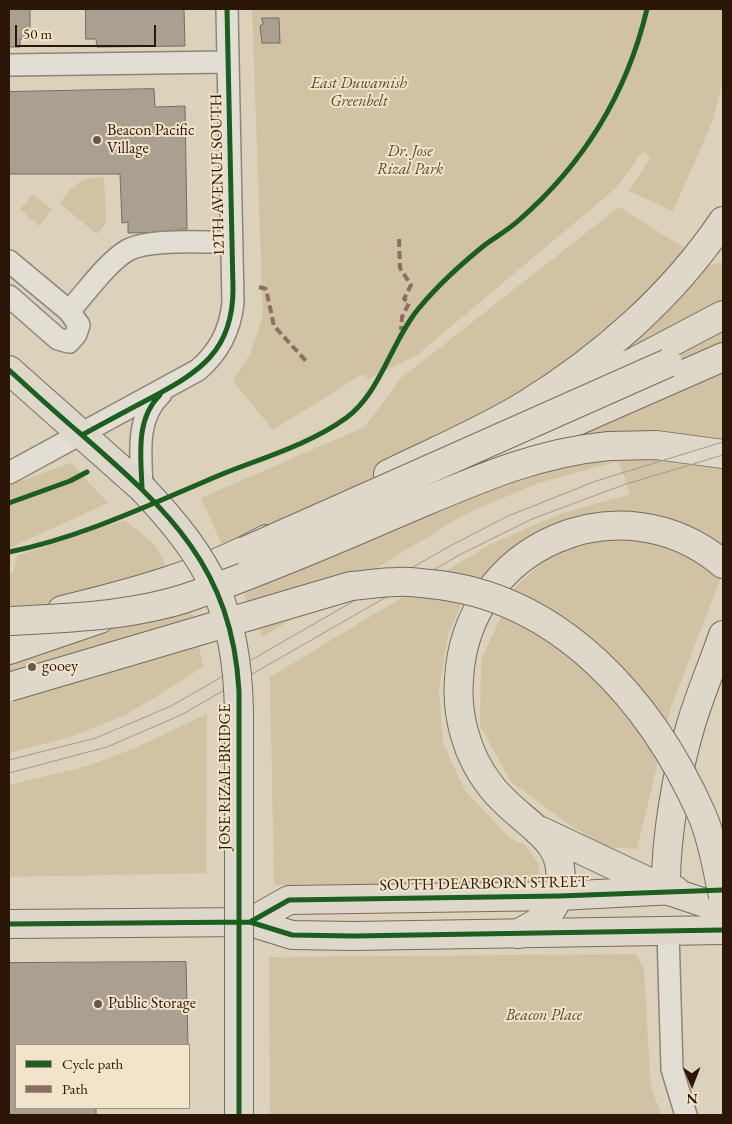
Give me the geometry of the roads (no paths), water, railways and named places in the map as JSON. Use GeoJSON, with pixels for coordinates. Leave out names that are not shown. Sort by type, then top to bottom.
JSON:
{"type":"FeatureCollection","features":[{"type":"Feature","properties":{"kind":"main road"},"geometry":{"type":"LineString","coordinates":[[245,551],[355,490],[478,430],[542,394],[587,365],[667,291],[701,252],[723,221]]}},
{"type":"Feature","properties":{"kind":"main road"},"geometry":{"type":"LineString","coordinates":[[477,465],[546,410],[723,314]]}},
{"type":"Feature","properties":{"kind":"main road"},"geometry":{"type":"LineString","coordinates":[[9,620],[56,612],[118,596],[176,578],[245,551],[723,339]]}},
{"type":"Feature","properties":{"kind":"main road"},"geometry":{"type":"LineString","coordinates":[[9,650],[200,582],[477,465],[723,357]]}},
{"type":"Feature","properties":{"kind":"main road"},"geometry":{"type":"LineString","coordinates":[[9,370],[82,435],[137,474]]}},
{"type":"Feature","properties":{"kind":"main road"},"geometry":{"type":"LineString","coordinates":[[9,620],[106,614],[152,606],[194,595],[349,534],[503,469],[540,457],[578,449],[632,445],[679,447],[723,454]]}},
{"type":"Feature","properties":{"kind":"main road","name":"JOSE RIZAL BRIDGE"},"geometry":{"type":"LineString","coordinates":[[137,474],[181,530],[200,558],[222,603],[235,655],[239,712],[239,1115]]}},
{"type":"Feature","properties":{"kind":"main road"},"geometry":{"type":"LineString","coordinates":[[518,934],[546,916],[559,896],[561,877],[557,857],[547,840],[504,803],[476,762],[466,739],[460,715],[459,678],[465,641],[474,617],[486,596],[502,576],[520,561],[562,535],[598,527],[624,526],[651,529],[682,538],[709,552],[723,564]]}},
{"type":"Feature","properties":{"kind":"main road"},"geometry":{"type":"LineString","coordinates":[[9,688],[351,586],[397,581],[452,586],[494,598],[530,614],[577,644],[608,672],[636,703],[670,752],[703,817],[723,896]]}},
{"type":"Feature","properties":{"kind":"main road"},"geometry":{"type":"LineString","coordinates":[[666,890],[665,861],[682,762],[692,723],[723,635]]}},
{"type":"Feature","properties":{"kind":"main road"},"geometry":{"type":"LineString","coordinates":[[533,827],[597,860],[666,890],[723,909]]}},
{"type":"Feature","properties":{"kind":"main road","name":"SOUTH DEARBORN STREET"},"geometry":{"type":"LineString","coordinates":[[250,922],[289,900],[559,896],[666,890],[723,890]]}},
{"type":"Feature","properties":{"kind":"main road","name":"SOUTH DEARBORN STREET"},"geometry":{"type":"LineString","coordinates":[[9,924],[250,922],[292,935],[518,934],[723,930]]}},
{"type":"Feature","properties":{"kind":"street","name":"12TH AVENUE SOUTH"},"geometry":{"type":"LineString","coordinates":[[9,473],[165,390],[198,370],[208,361],[223,340],[228,328],[233,303],[227,9]]}},
{"type":"Feature","properties":{"kind":"street"},"geometry":{"type":"LineString","coordinates":[[9,65],[50,64],[122,55],[228,62]]}},
{"type":"Feature","properties":{"kind":"street"},"geometry":{"type":"LineString","coordinates":[[69,312],[115,260],[129,250],[157,238],[232,242]]}},
{"type":"Feature","properties":{"kind":"street"},"geometry":{"type":"LineString","coordinates":[[9,261],[69,312],[79,326],[76,334],[69,342],[58,339],[9,296]]}},
{"type":"Feature","properties":{"kind":"street"},"geometry":{"type":"LineString","coordinates":[[137,474],[145,417],[152,402],[165,390]]}},
{"type":"Feature","properties":{"kind":"street"},"geometry":{"type":"LineString","coordinates":[[668,932],[672,1069],[686,1115]]}},
{"type":"Feature","properties":{"kind":"tram line"},"geometry":{"type":"LineString","coordinates":[[9,760],[96,738],[171,706],[448,547],[508,516],[596,481],[723,442]]}},
{"type":"Feature","properties":{"kind":"tram line"},"geometry":{"type":"LineString","coordinates":[[9,773],[107,747],[181,715],[461,554],[532,519],[626,484],[723,455]]}},
{"type":"Feature","properties":{"kind":"place","name":"Beacon Pacific Village"},"geometry":{"type":"Point","coordinates":[97,140]}},
{"type":"Feature","properties":{"kind":"place","name":"gooey"},"geometry":{"type":"Point","coordinates":[32,667]}},
{"type":"Feature","properties":{"kind":"place","name":"Public Storage"},"geometry":{"type":"Point","coordinates":[98,1004]}},
{"type":"Feature","properties":{"kind":"park label","name":"East Duwamish Greenbelt"},"geometry":{"type":"Point","coordinates":[359,93]}},
{"type":"Feature","properties":{"kind":"park label","name":"Dr. Jose Rizal Park"},"geometry":{"type":"Point","coordinates":[410,161]}},
{"type":"Feature","properties":{"kind":"park label","name":"Beacon Place"},"geometry":{"type":"Point","coordinates":[544,1016]}}]}
